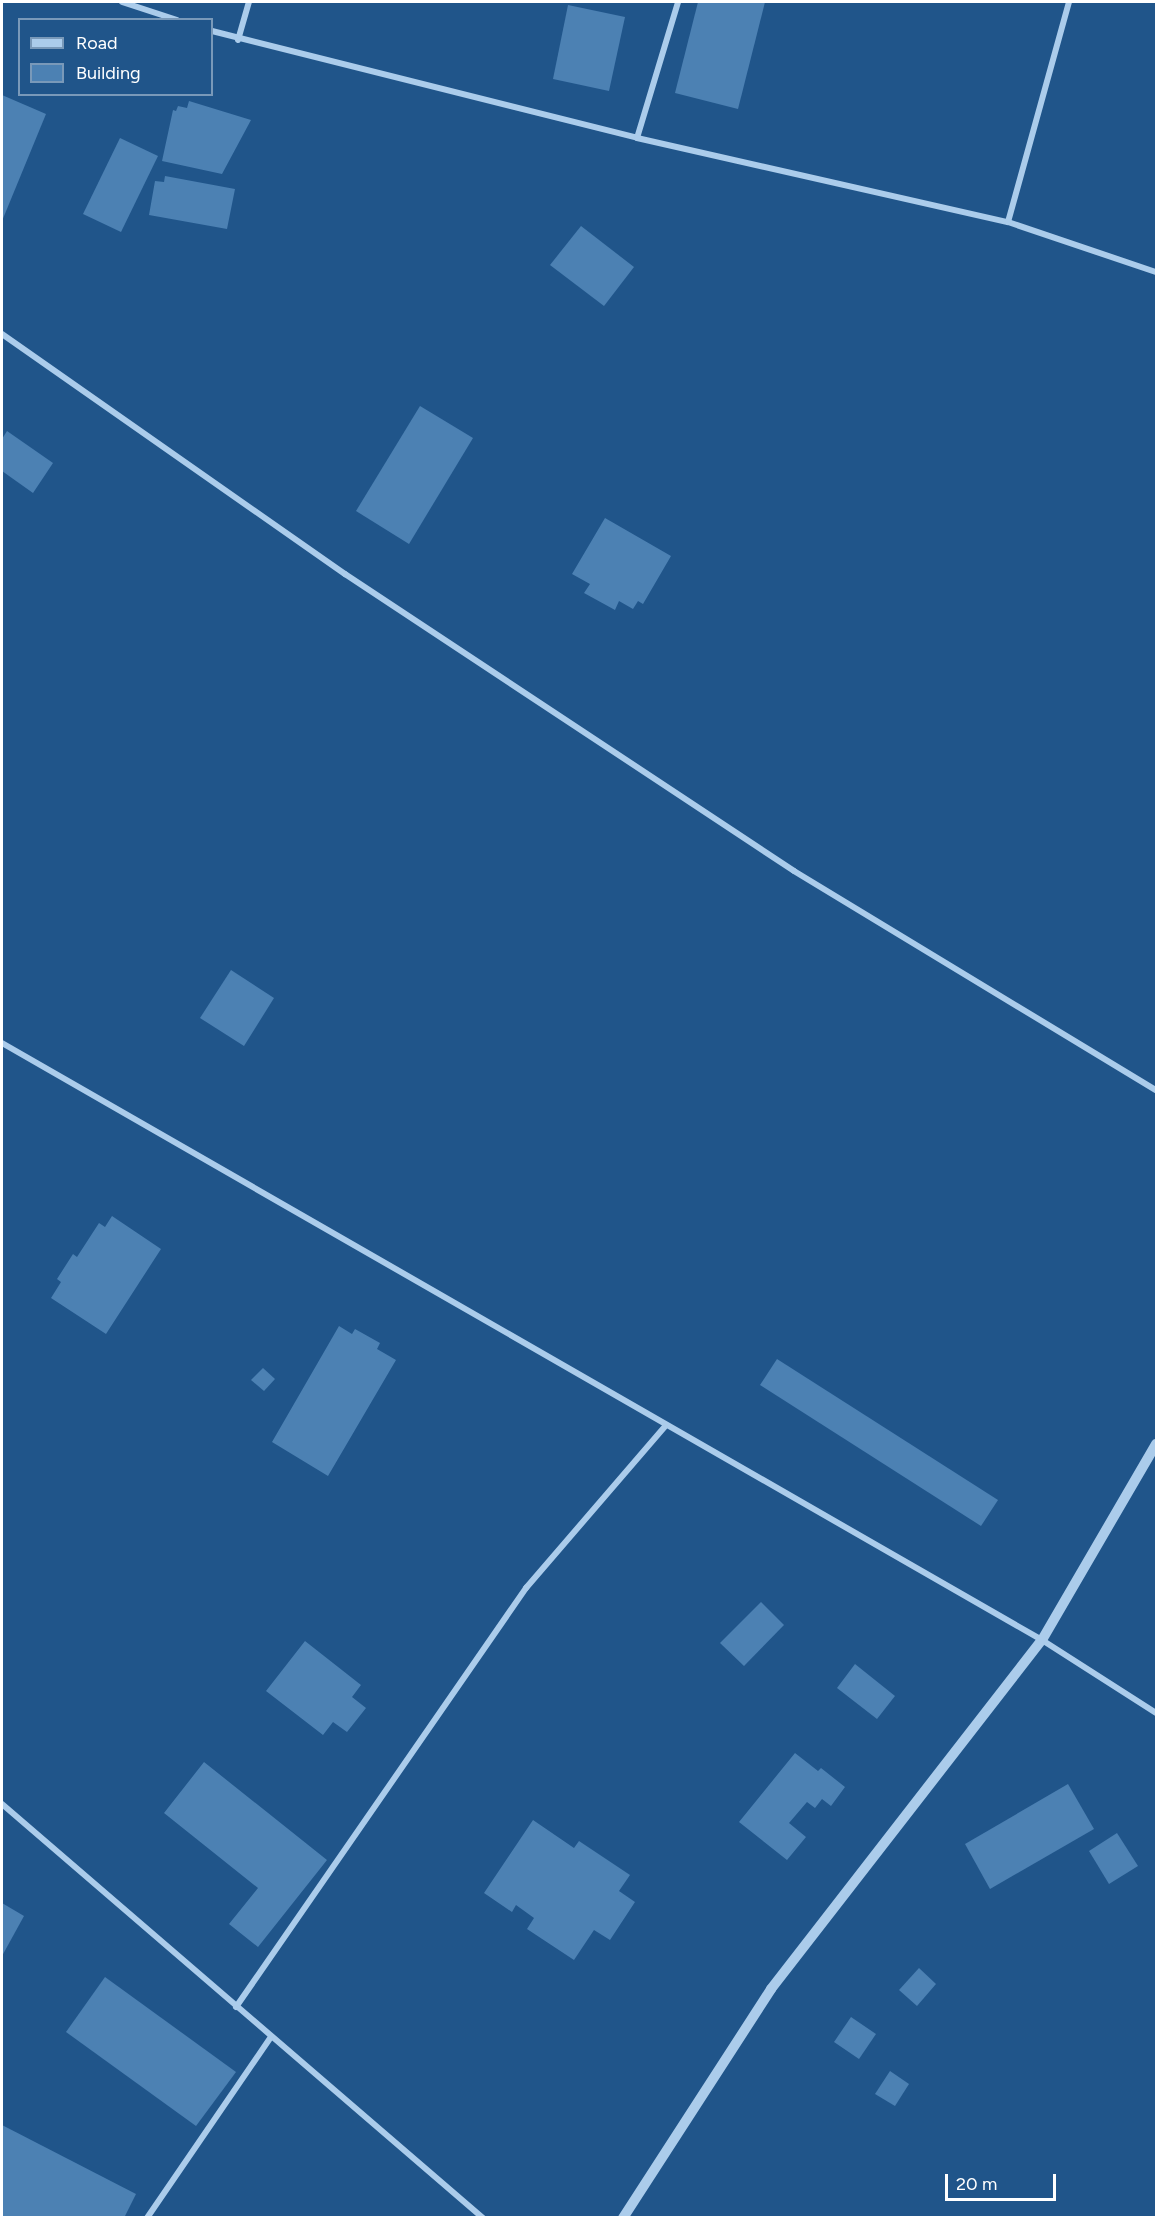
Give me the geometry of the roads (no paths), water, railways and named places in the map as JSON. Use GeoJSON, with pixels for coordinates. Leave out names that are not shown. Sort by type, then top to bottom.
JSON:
{"type":"FeatureCollection","features":[{"type":"Feature","properties":{"kind":"street"},"geometry":{"type":"LineString","coordinates":[[122,2],[171,18]]}},
{"type":"Feature","properties":{"kind":"street"},"geometry":{"type":"LineString","coordinates":[[238,40],[249,2]]}},
{"type":"Feature","properties":{"kind":"street"},"geometry":{"type":"LineString","coordinates":[[637,138],[678,2]]}},
{"type":"Feature","properties":{"kind":"street"},"geometry":{"type":"LineString","coordinates":[[1008,222],[1069,2]]}},
{"type":"Feature","properties":{"kind":"street"},"geometry":{"type":"LineString","coordinates":[[213,31],[238,40],[637,138],[1008,222],[1156,272]]}},
{"type":"Feature","properties":{"kind":"street"},"geometry":{"type":"LineString","coordinates":[[2,334],[345,574],[794,871],[1156,1090]]}},
{"type":"Feature","properties":{"kind":"street"},"geometry":{"type":"LineString","coordinates":[[2,1043],[1042,1640],[1156,1713]]}},
{"type":"Feature","properties":{"kind":"street"},"geometry":{"type":"LineString","coordinates":[[236,2007],[526,1588],[666,1425]]}},
{"type":"Feature","properties":{"kind":"street"},"geometry":{"type":"LineString","coordinates":[[623,2217],[771,1989],[1042,1640],[1156,1444]]}},
{"type":"Feature","properties":{"kind":"street"},"geometry":{"type":"LineString","coordinates":[[2,1804],[270,2037],[483,2217]]}},
{"type":"Feature","properties":{"kind":"street"},"geometry":{"type":"LineString","coordinates":[[147,2217],[270,2037]]}}]}
